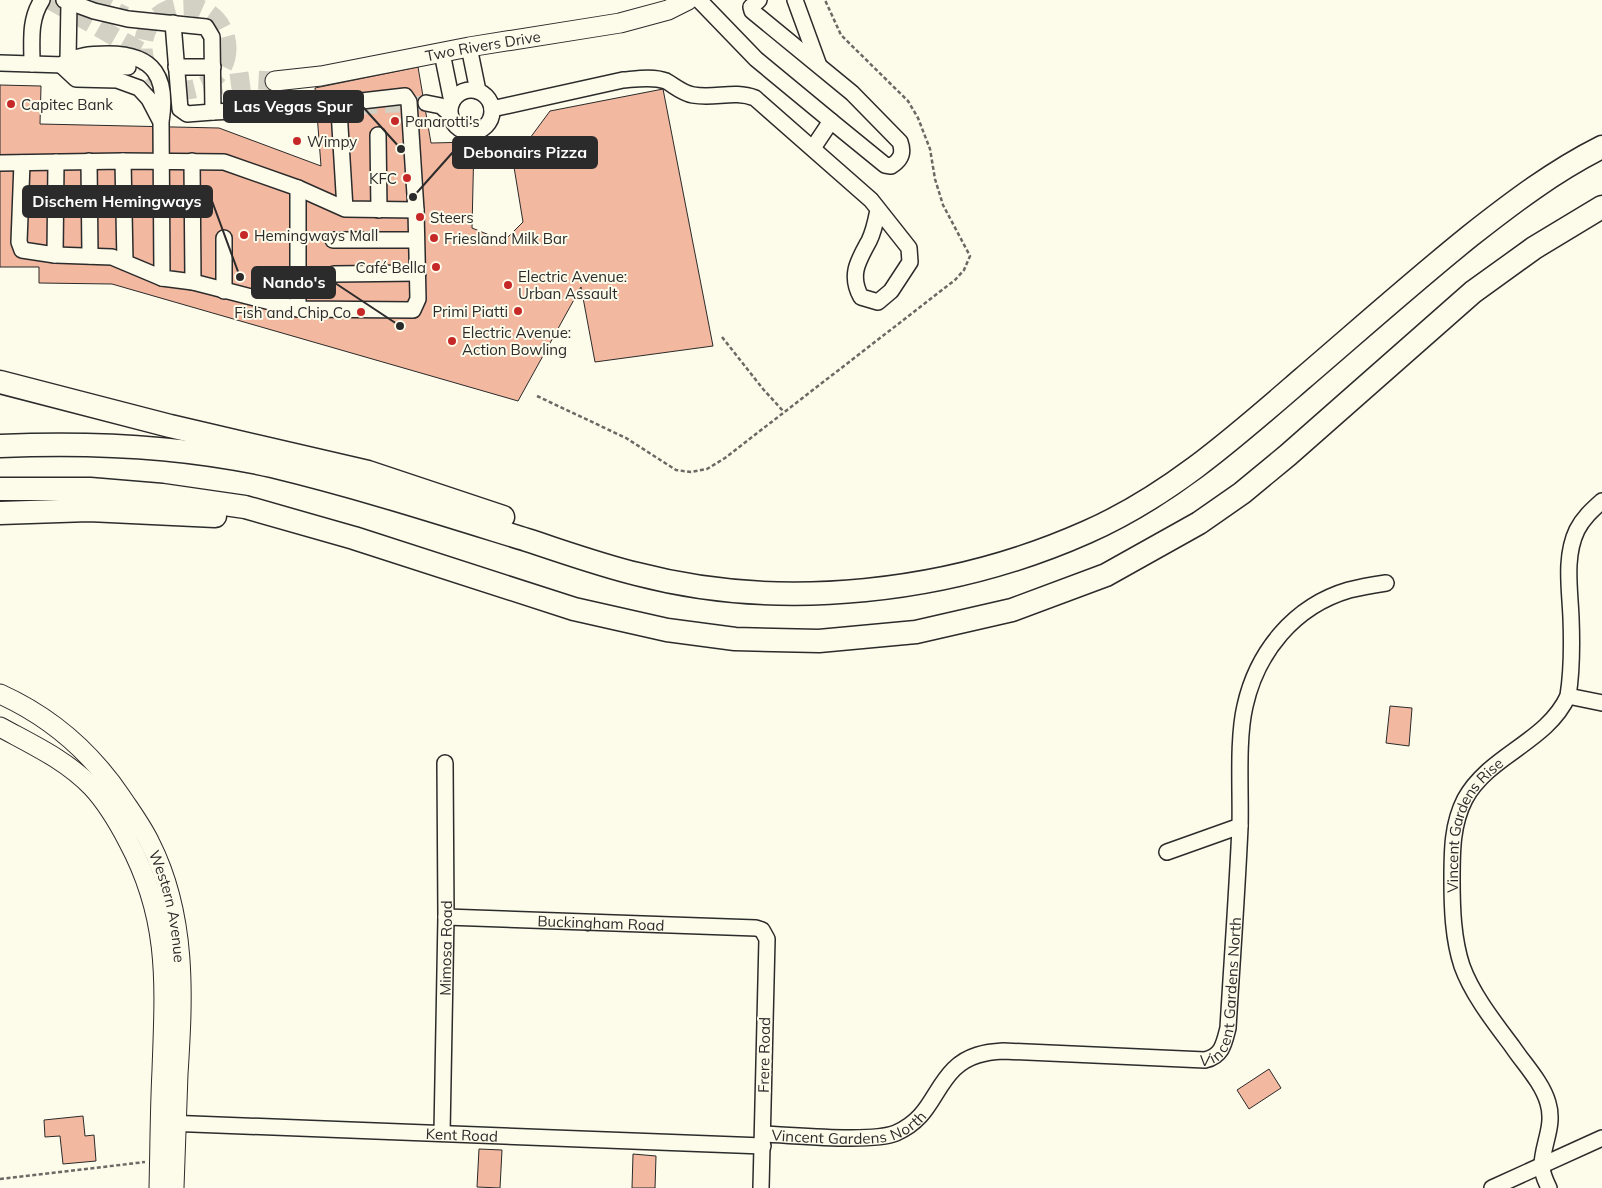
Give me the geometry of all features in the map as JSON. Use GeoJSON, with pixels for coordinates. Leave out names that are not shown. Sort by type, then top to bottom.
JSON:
{"type":"FeatureCollection","features":[{"type":"Feature","properties":{"kind":"highway"},"geometry":{"type":"LineString","coordinates":[[0,446],[73,443],[145,447],[213,455],[251,462],[367,491],[639,575],[717,590],[753,594],[820,593],[901,587],[968,572],[1084,534],[1128,512],[1183,477],[1229,443],[1406,287],[1524,193],[1602,147]]}},
{"type":"Feature","properties":{"kind":"highway"},"geometry":{"type":"LineString","coordinates":[[0,489],[90,489],[171,496],[245,507],[354,538],[574,609],[667,630],[735,640],[819,641],[916,632],[1012,610],[1106,575],[1199,522],[1242,493],[1288,455],[1473,292],[1534,248],[1602,207]]}},
{"type":"Feature","properties":{"kind":"highway"},"geometry":{"type":"LineString","coordinates":[[0,382],[170,426],[368,472],[568,538],[753,594]]}},
{"type":"Feature","properties":{"kind":"highway"},"geometry":{"type":"LineString","coordinates":[[0,513],[89,510],[167,513],[248,519],[354,538]]}},
{"type":"Feature","properties":{"kind":"main road","name":"Two Rivers Drive"},"geometry":{"type":"LineString","coordinates":[[275,81],[321,76],[469,47],[620,23],[668,10],[688,0]]}},
{"type":"Feature","properties":{"kind":"main road","name":"Western Avenue"},"geometry":{"type":"LineString","coordinates":[[0,694],[40,714],[68,735],[113,785],[150,844],[169,894],[177,928],[182,1001],[168,1123],[160,1160],[159,1188]]}},
{"type":"Feature","properties":{"kind":"main road","name":"Western Avenue"},"geometry":{"type":"LineString","coordinates":[[3,731],[63,762],[92,787],[118,823],[152,895],[163,957],[168,1123],[174,1188]]}},
{"type":"Feature","properties":{"kind":"street"},"geometry":{"type":"LineString","coordinates":[[32,64],[32,23],[35,11],[42,0]]}},
{"type":"Feature","properties":{"kind":"street"},"geometry":{"type":"LineString","coordinates":[[699,0],[756,59],[886,165],[891,166],[901,157],[900,142],[819,64],[752,11],[751,7],[759,0]]}},
{"type":"Feature","properties":{"kind":"street"},"geometry":{"type":"LineString","coordinates":[[795,0],[819,64]]}},
{"type":"Feature","properties":{"kind":"street"},"geometry":{"type":"LineString","coordinates":[[161,122],[149,99],[139,88],[117,80],[76,79],[64,62],[66,1],[128,19],[201,25],[210,30],[214,112]]}},
{"type":"Feature","properties":{"kind":"street"},"geometry":{"type":"LineString","coordinates":[[173,23],[179,103],[182,112],[187,114],[277,109],[316,110]]}},
{"type":"Feature","properties":{"kind":"street"},"geometry":{"type":"LineString","coordinates":[[469,47],[478,91]]}},
{"type":"Feature","properties":{"kind":"street"},"geometry":{"type":"LineString","coordinates":[[442,53],[451,108],[460,129],[477,132],[487,126],[492,115],[488,98],[478,91],[466,91],[451,108]]}},
{"type":"Feature","properties":{"kind":"street"},"geometry":{"type":"LineString","coordinates":[[64,62],[75,56],[90,54],[130,55],[141,59],[159,77],[164,105],[161,122],[162,278]]}},
{"type":"Feature","properties":{"kind":"street"},"geometry":{"type":"LineString","coordinates":[[0,64],[64,62],[128,67]]}},
{"type":"Feature","properties":{"kind":"street"},"geometry":{"type":"LineString","coordinates":[[176,67],[213,67]]}},
{"type":"Feature","properties":{"kind":"street"},"geometry":{"type":"LineString","coordinates":[[492,109],[623,80],[658,79],[683,92],[694,95],[734,93],[755,98],[871,200],[906,243],[910,254],[910,262],[891,291],[883,300],[878,302],[861,297],[857,290],[855,269],[873,230],[878,210]]}},
{"type":"Feature","properties":{"kind":"street"},"geometry":{"type":"LineString","coordinates":[[22,162],[20,247],[26,252],[112,257],[162,278],[192,282],[298,310],[413,310],[418,304],[416,210],[409,102],[405,96],[344,103],[339,110],[345,209]]}},
{"type":"Feature","properties":{"kind":"street"},"geometry":{"type":"LineString","coordinates":[[426,103],[451,108]]}},
{"type":"Feature","properties":{"kind":"street"},"geometry":{"type":"LineString","coordinates":[[813,148],[831,121]]}},
{"type":"Feature","properties":{"kind":"street"},"geometry":{"type":"LineString","coordinates":[[378,134],[379,210]]}},
{"type":"Feature","properties":{"kind":"street"},"geometry":{"type":"LineString","coordinates":[[0,163],[89,161],[224,162],[298,188],[345,209],[416,210]]}},
{"type":"Feature","properties":{"kind":"street"},"geometry":{"type":"LineString","coordinates":[[89,161],[90,256]]}},
{"type":"Feature","properties":{"kind":"street"},"geometry":{"type":"LineString","coordinates":[[123,161],[125,262]]}},
{"type":"Feature","properties":{"kind":"street"},"geometry":{"type":"LineString","coordinates":[[192,161],[192,282]]}},
{"type":"Feature","properties":{"kind":"street"},"geometry":{"type":"LineString","coordinates":[[55,255],[56,162]]}},
{"type":"Feature","properties":{"kind":"street"},"geometry":{"type":"LineString","coordinates":[[298,188],[298,310]]}},
{"type":"Feature","properties":{"kind":"street"},"geometry":{"type":"LineString","coordinates":[[224,238],[224,290]]}},
{"type":"Feature","properties":{"kind":"street"},"geometry":{"type":"LineString","coordinates":[[333,240],[416,240]]}},
{"type":"Feature","properties":{"kind":"street"},"geometry":{"type":"LineString","coordinates":[[334,274],[418,273]]}},
{"type":"Feature","properties":{"kind":"street"},"geometry":{"type":"LineString","coordinates":[[1602,501],[1582,522],[1572,546],[1569,577],[1571,620],[1568,696],[1602,703]]}},
{"type":"Feature","properties":{"kind":"street","name":"Vincent Gardens North"},"geometry":{"type":"LineString","coordinates":[[763,1140],[871,1138],[896,1133],[913,1123],[930,1106],[954,1068],[982,1053],[1003,1051],[1205,1060],[1218,1054],[1224,1045],[1228,1028],[1240,826],[1244,707],[1258,665],[1272,642],[1291,622],[1315,605],[1347,591],[1386,583]]}},
{"type":"Feature","properties":{"kind":"street","name":"Vincent Gardens Rise"},"geometry":{"type":"LineString","coordinates":[[1542,1167],[1550,1121],[1548,1103],[1539,1085],[1498,1026],[1462,966],[1456,938],[1452,903],[1453,834],[1458,812],[1480,778],[1543,729],[1563,707],[1568,696]]}},
{"type":"Feature","properties":{"kind":"street","name":"Mimosa Road"},"geometry":{"type":"LineString","coordinates":[[442,1133],[446,917],[445,763]]}},
{"type":"Feature","properties":{"kind":"street"},"geometry":{"type":"LineString","coordinates":[[1167,852],[1240,826]]}},
{"type":"Feature","properties":{"kind":"street","name":"Buckingham Road"},"geometry":{"type":"LineString","coordinates":[[446,917],[756,928]]}},
{"type":"Feature","properties":{"kind":"street","name":"Frere Road"},"geometry":{"type":"LineString","coordinates":[[756,928],[762,930],[766,939],[761,1188]]}},
{"type":"Feature","properties":{"kind":"street","name":"Kent Road"},"geometry":{"type":"LineString","coordinates":[[168,1123],[442,1133],[763,1140]]}},
{"type":"Feature","properties":{"kind":"street"},"geometry":{"type":"LineString","coordinates":[[1492,1188],[1542,1167],[1602,1138]]}},
{"type":"Feature","properties":{"kind":"street"},"geometry":{"type":"LineString","coordinates":[[1542,1167],[1549,1188]]}},
{"type":"Feature","properties":{"kind":"path"},"geometry":{"type":"LineString","coordinates":[[537,396],[626,438],[676,470],[691,472],[707,469],[725,458],[955,280],[964,270],[970,256],[943,204],[935,179],[930,149],[918,118],[908,101],[841,36],[825,0]]}},
{"type":"Feature","properties":{"kind":"path"},"geometry":{"type":"LineString","coordinates":[[722,338],[784,412]]}},
{"type":"Feature","properties":{"kind":"path"},"geometry":{"type":"LineString","coordinates":[[0,1179],[160,1160]]}},
{"type":"Feature","properties":{"kind":"building","name":"Hemingways Mall"},"geometry":{"type":"Polygon","coordinates":[[[418,67],[431,143],[474,142],[472,228],[504,241],[523,222],[513,161],[550,111],[663,89],[713,346],[595,362],[581,287],[518,401],[112,284],[39,283],[39,267],[0,267],[0,85],[41,86],[40,124],[219,128],[321,166],[315,88],[418,67]]]}},
{"type":"Feature","properties":{"kind":"building"},"geometry":{"type":"Polygon","coordinates":[[[1390,706],[1412,708],[1409,746],[1386,743],[1390,706]]]}},
{"type":"Feature","properties":{"kind":"building"},"geometry":{"type":"Polygon","coordinates":[[[1269,1069],[1281,1088],[1249,1109],[1237,1090],[1269,1069]]]}},
{"type":"Feature","properties":{"kind":"building"},"geometry":{"type":"Polygon","coordinates":[[[83,1116],[85,1136],[94,1135],[96,1161],[63,1164],[60,1136],[45,1137],[44,1120],[83,1116]]]}},
{"type":"Feature","properties":{"kind":"building"},"geometry":{"type":"Polygon","coordinates":[[[479,1149],[502,1150],[500,1188],[477,1187],[479,1149]]]}},
{"type":"Feature","properties":{"kind":"building"},"geometry":{"type":"Polygon","coordinates":[[[633,1154],[656,1156],[655,1188],[632,1188],[633,1154]]]}},
{"type":"Feature","properties":{"kind":"tunnel"},"geometry":{"type":"LineString","coordinates":[[50,0],[142,52]]}},
{"type":"Feature","properties":{"kind":"tunnel"},"geometry":{"type":"LineString","coordinates":[[92,0],[125,16]]}},
{"type":"Feature","properties":{"kind":"tunnel"},"geometry":{"type":"LineString","coordinates":[[185,6],[201,9],[215,18],[224,32],[227,48],[224,64],[215,78],[201,87],[185,90],[169,87],[155,78],[146,64],[143,48],[146,32],[155,18],[169,9],[185,6]]}},
{"type":"Feature","properties":{"kind":"tunnel"},"geometry":{"type":"LineString","coordinates":[[203,87],[256,80],[275,81]]}},
{"type":"Feature","properties":{"kind":"tunnel"},"geometry":{"type":"LineString","coordinates":[[316,110],[426,103]]}},
{"type":"Feature","properties":{"kind":"place","name":"Capitec Bank"},"geometry":{"type":"Point","coordinates":[11,104]}},
{"type":"Feature","properties":{"kind":"place","name":"Panarotti's"},"geometry":{"type":"Point","coordinates":[395,121]}},
{"type":"Feature","properties":{"kind":"place","name":"Wimpy"},"geometry":{"type":"Point","coordinates":[297,141]}},
{"type":"Feature","properties":{"kind":"place","name":"Las Vegas Spur"},"geometry":{"type":"Point","coordinates":[401,149]}},
{"type":"Feature","properties":{"kind":"place","name":"KFC"},"geometry":{"type":"Point","coordinates":[407,178]}},
{"type":"Feature","properties":{"kind":"place","name":"Debonairs Pizza"},"geometry":{"type":"Point","coordinates":[413,197]}},
{"type":"Feature","properties":{"kind":"place","name":"Steers"},"geometry":{"type":"Point","coordinates":[420,217]}},
{"type":"Feature","properties":{"kind":"place","name":"Hemingways Mall"},"geometry":{"type":"Point","coordinates":[244,235]}},
{"type":"Feature","properties":{"kind":"place","name":"Friesland Milk Bar"},"geometry":{"type":"Point","coordinates":[434,238]}},
{"type":"Feature","properties":{"kind":"place","name":"Café Bella"},"geometry":{"type":"Point","coordinates":[436,267]}},
{"type":"Feature","properties":{"kind":"place","name":"Dischem Hemingways"},"geometry":{"type":"Point","coordinates":[240,277]}},
{"type":"Feature","properties":{"kind":"place","name":"Electric Avenue: Urban Assault"},"geometry":{"type":"Point","coordinates":[508,285]}},
{"type":"Feature","properties":{"kind":"place","name":"Primi Piatti"},"geometry":{"type":"Point","coordinates":[518,311]}},
{"type":"Feature","properties":{"kind":"place","name":"Fish and Chip Co"},"geometry":{"type":"Point","coordinates":[361,312]}},
{"type":"Feature","properties":{"kind":"place","name":"Nando's"},"geometry":{"type":"Point","coordinates":[400,326]}},
{"type":"Feature","properties":{"kind":"place","name":"Electric Avenue: Action Bowling"},"geometry":{"type":"Point","coordinates":[452,341]}}]}
